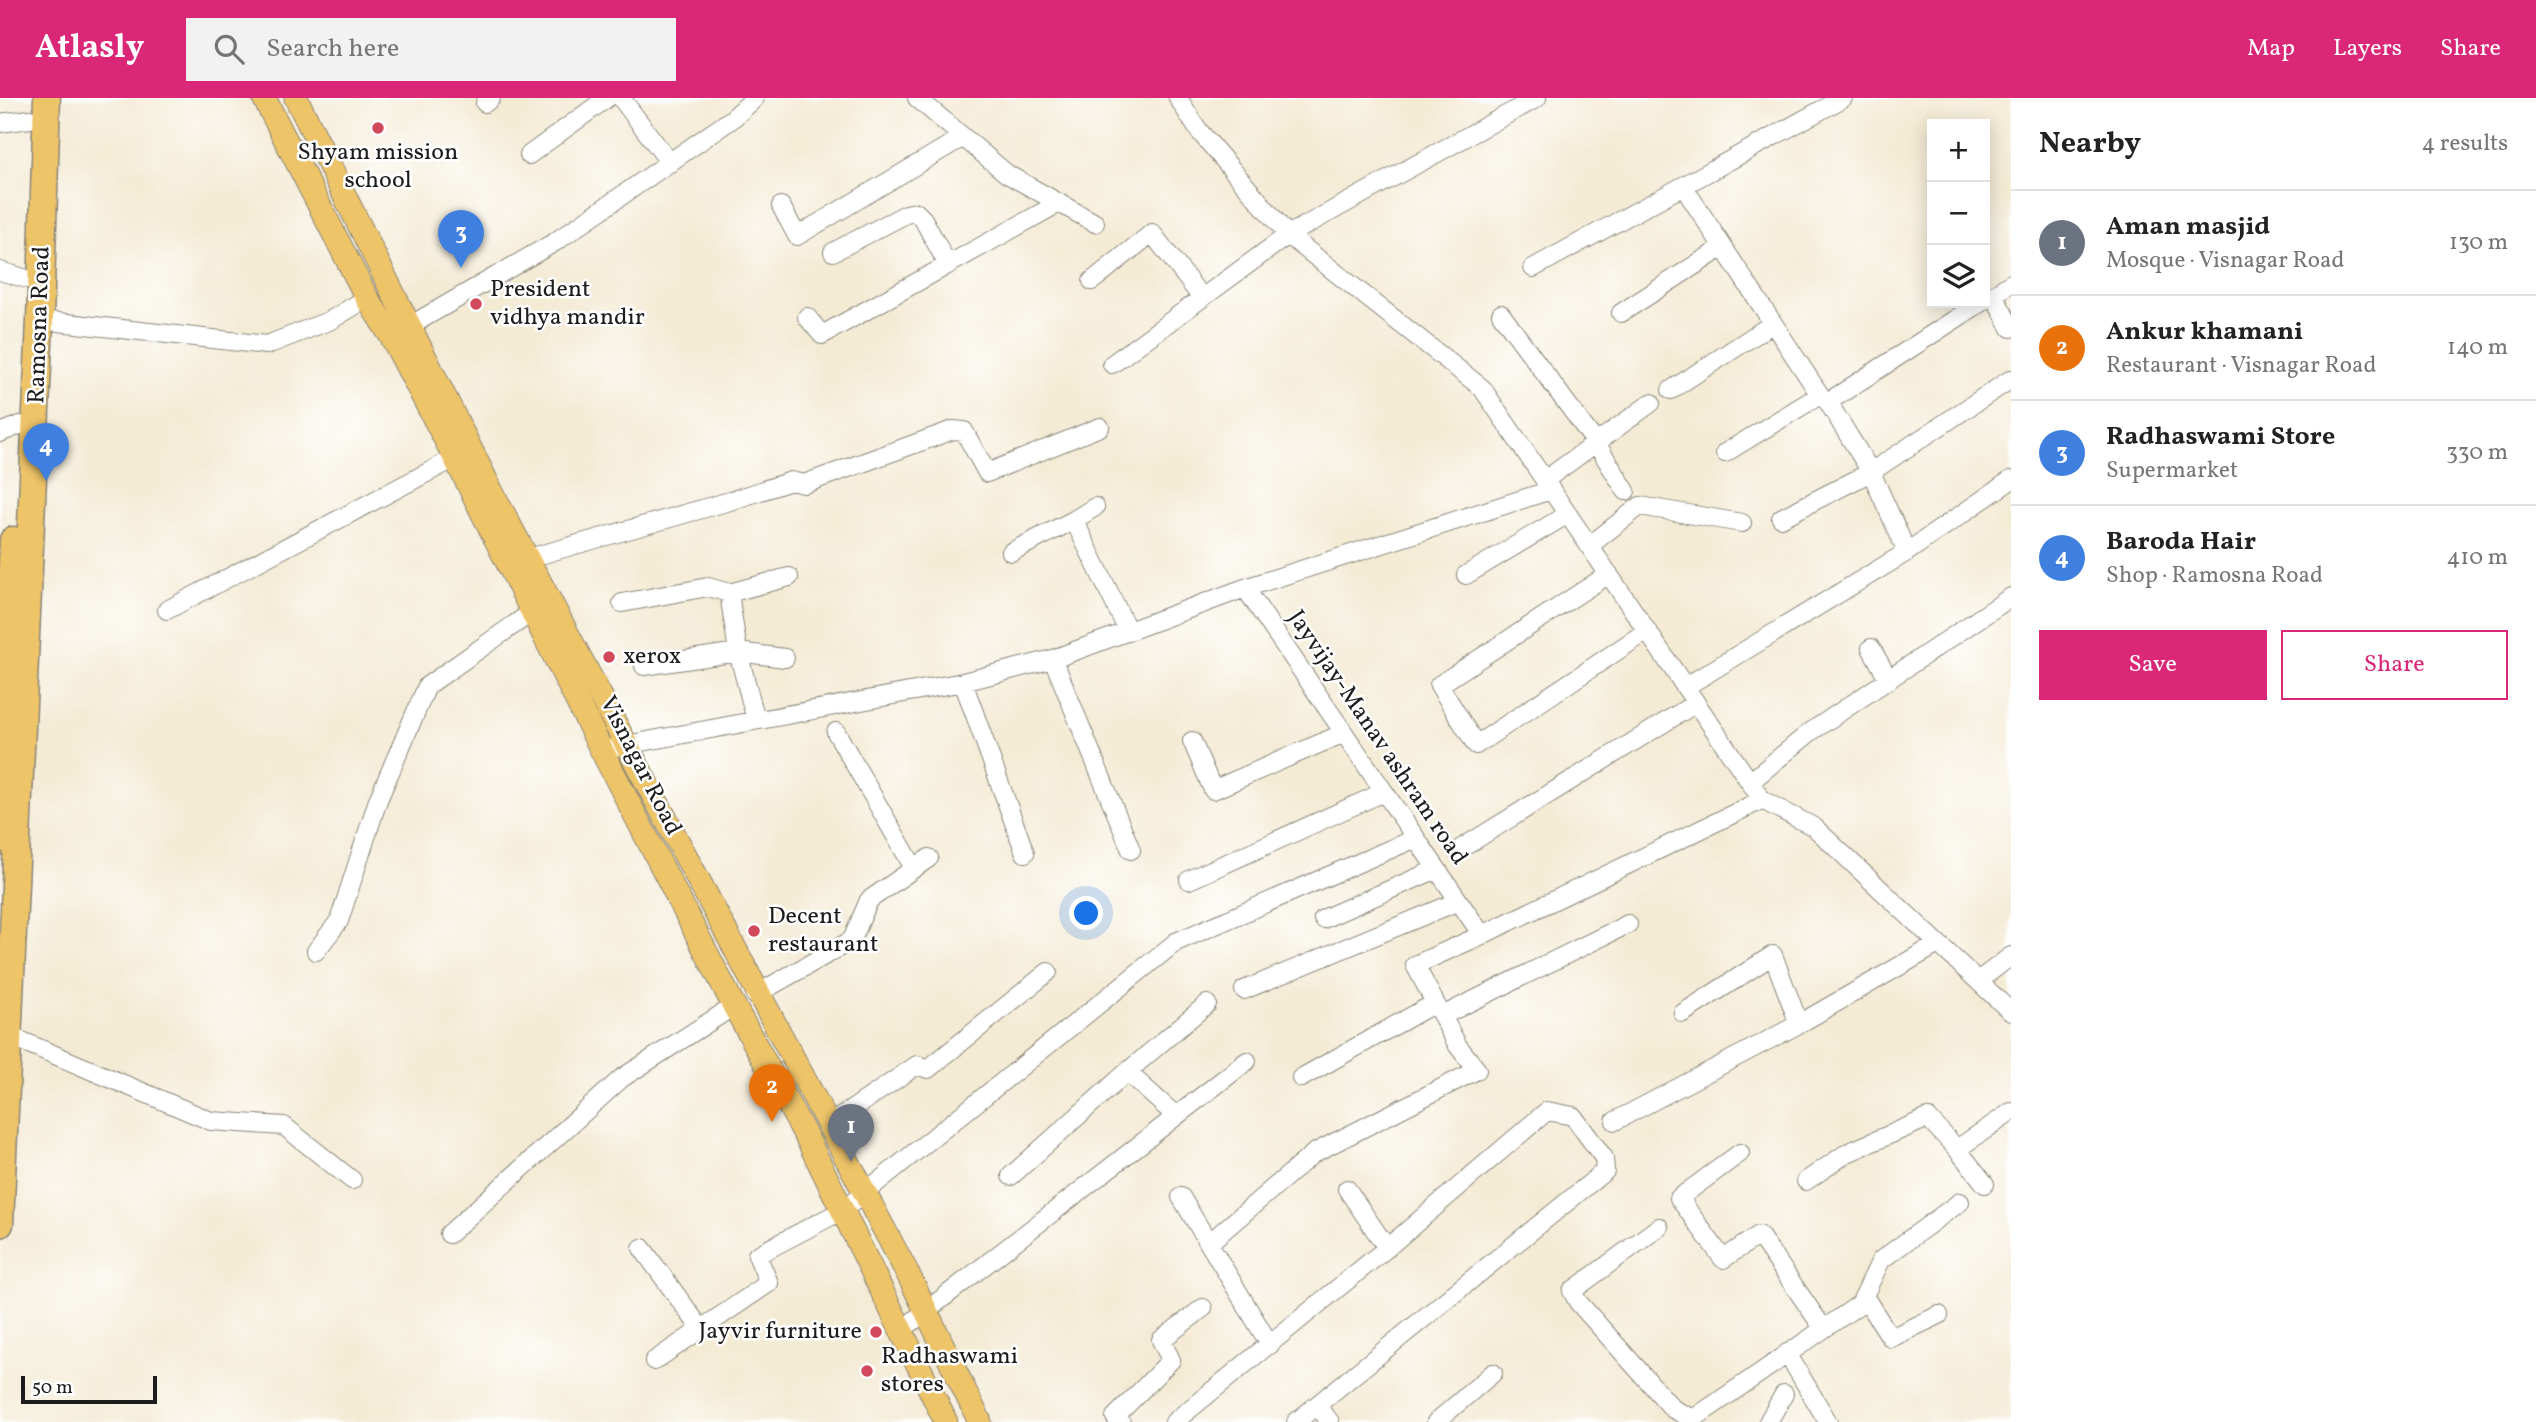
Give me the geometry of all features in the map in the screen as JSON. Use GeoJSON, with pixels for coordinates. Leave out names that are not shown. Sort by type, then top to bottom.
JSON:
{"type":"FeatureCollection","features":[{"type":"Feature","properties":{"kind":"highway","name":"Ramosna Road"},"geometry":{"type":"LineString","coordinates":[[0,1224],[40,320],[47,98]]}},
{"type":"Feature","properties":{"kind":"highway","name":"Ramosna Road"},"geometry":{"type":"LineString","coordinates":[[0,839],[9,615],[10,429],[27,279],[31,108]]}},
{"type":"Feature","properties":{"kind":"main road","name":"Visnagar Road"},"geometry":{"type":"LineString","coordinates":[[264,98],[367,298],[400,331],[455,458],[518,561],[532,612],[734,1006],[808,1140],[946,1422]]}},
{"type":"Feature","properties":{"kind":"main road"},"geometry":{"type":"LineString","coordinates":[[296,98],[400,331],[518,561],[627,744],[757,994],[830,1125],[980,1422]]}},
{"type":"Feature","properties":{"kind":"street"},"geometry":{"type":"LineString","coordinates":[[529,155],[607,98]]}},
{"type":"Feature","properties":{"kind":"street"},"geometry":{"type":"LineString","coordinates":[[621,98],[670,163]]}},
{"type":"Feature","properties":{"kind":"street"},"geometry":{"type":"LineString","coordinates":[[400,331],[555,242],[732,119],[755,98]]}},
{"type":"Feature","properties":{"kind":"street"},"geometry":{"type":"LineString","coordinates":[[917,98],[1007,174],[1095,223]]}},
{"type":"Feature","properties":{"kind":"street"},"geometry":{"type":"LineString","coordinates":[[1178,98],[1199,131],[1288,235],[1482,388],[1762,800],[1814,827],[2011,1012]]}},
{"type":"Feature","properties":{"kind":"street"},"geometry":{"type":"LineString","coordinates":[[1112,364],[1288,235],[1537,98]]}},
{"type":"Feature","properties":{"kind":"street"},"geometry":{"type":"LineString","coordinates":[[1533,268],[1843,98]]}},
{"type":"Feature","properties":{"kind":"street"},"geometry":{"type":"LineString","coordinates":[[0,123],[31,108]]}},
{"type":"Feature","properties":{"kind":"street"},"geometry":{"type":"LineString","coordinates":[[781,206],[797,236],[963,137]]}},
{"type":"Feature","properties":{"kind":"street"},"geometry":{"type":"LineString","coordinates":[[1683,186],[1871,472],[1907,552]]}},
{"type":"Feature","properties":{"kind":"street"},"geometry":{"type":"LineString","coordinates":[[807,317],[822,335],[1059,203]]}},
{"type":"Feature","properties":{"kind":"street"},"geometry":{"type":"LineString","coordinates":[[833,252],[906,214],[916,212],[923,219],[948,265]]}},
{"type":"Feature","properties":{"kind":"street"},"geometry":{"type":"LineString","coordinates":[[1091,281],[1152,233],[1202,298]]}},
{"type":"Feature","properties":{"kind":"street"},"geometry":{"type":"LineString","coordinates":[[1621,313],[1723,247]]}},
{"type":"Feature","properties":{"kind":"street"},"geometry":{"type":"LineString","coordinates":[[0,271],[27,279]]}},
{"type":"Feature","properties":{"kind":"street"},"geometry":{"type":"LineString","coordinates":[[1990,296],[2011,283]]}},
{"type":"Feature","properties":{"kind":"street"},"geometry":{"type":"LineString","coordinates":[[40,320],[267,345],[331,320],[367,298]]}},
{"type":"Feature","properties":{"kind":"street"},"geometry":{"type":"LineString","coordinates":[[1990,304],[2011,328]]}},
{"type":"Feature","properties":{"kind":"street"},"geometry":{"type":"LineString","coordinates":[[1725,453],[1824,398],[1971,308]]}},
{"type":"Feature","properties":{"kind":"street"},"geometry":{"type":"LineString","coordinates":[[1501,314],[1596,443],[1626,491]]}},
{"type":"Feature","properties":{"kind":"street"},"geometry":{"type":"LineString","coordinates":[[1671,390],[1772,324]]}},
{"type":"Feature","properties":{"kind":"street"},"geometry":{"type":"LineString","coordinates":[[1781,518],[1871,472],[2011,379]]}},
{"type":"Feature","properties":{"kind":"street"},"geometry":{"type":"LineString","coordinates":[[602,751],[627,744],[963,682],[1053,659],[1245,588],[1548,485],[1596,443],[1651,404]]}},
{"type":"Feature","properties":{"kind":"street"},"geometry":{"type":"LineString","coordinates":[[518,561],[792,481],[804,484],[953,430],[964,431],[987,472],[1100,427]]}},
{"type":"Feature","properties":{"kind":"street"},"geometry":{"type":"LineString","coordinates":[[167,610],[455,458]]}},
{"type":"Feature","properties":{"kind":"street"},"geometry":{"type":"LineString","coordinates":[[1685,687],[1907,552],[2011,480]]}},
{"type":"Feature","properties":{"kind":"street"},"geometry":{"type":"LineString","coordinates":[[1589,546],[1640,506],[1742,523]]}},
{"type":"Feature","properties":{"kind":"street"},"geometry":{"type":"LineString","coordinates":[[1011,552],[1094,507]]}},
{"type":"Feature","properties":{"kind":"street"},"geometry":{"type":"LineString","coordinates":[[1466,575],[1567,514]]}},
{"type":"Feature","properties":{"kind":"street"},"geometry":{"type":"LineString","coordinates":[[1074,520],[1128,631]]}},
{"type":"Feature","properties":{"kind":"street"},"geometry":{"type":"LineString","coordinates":[[1609,574],[1439,685],[1476,744],[1647,631]]}},
{"type":"Feature","properties":{"kind":"street"},"geometry":{"type":"LineString","coordinates":[[622,603],[708,587],[729,593],[789,577]]}},
{"type":"Feature","properties":{"kind":"street","name":"Jayvijay-Manav ashram road"},"geometry":{"type":"LineString","coordinates":[[1245,588],[1482,935]]}},
{"type":"Feature","properties":{"kind":"street"},"geometry":{"type":"LineString","coordinates":[[729,593],[738,652],[756,720]]}},
{"type":"Feature","properties":{"kind":"street"},"geometry":{"type":"LineString","coordinates":[[1750,782],[1809,733],[2011,597]]}},
{"type":"Feature","properties":{"kind":"street"},"geometry":{"type":"LineString","coordinates":[[316,951],[339,921],[378,800],[427,686],[532,612]]}},
{"type":"Feature","properties":{"kind":"street"},"geometry":{"type":"LineString","coordinates":[[1871,649],[1889,680]]}},
{"type":"Feature","properties":{"kind":"street"},"geometry":{"type":"LineString","coordinates":[[644,666],[738,652],[785,658]]}},
{"type":"Feature","properties":{"kind":"street"},"geometry":{"type":"LineString","coordinates":[[1053,659],[1131,850]]}},
{"type":"Feature","properties":{"kind":"street"},"geometry":{"type":"LineString","coordinates":[[963,682],[1025,853]]}},
{"type":"Feature","properties":{"kind":"street"},"geometry":{"type":"LineString","coordinates":[[1457,851],[1696,703]]}},
{"type":"Feature","properties":{"kind":"street"},"geometry":{"type":"LineString","coordinates":[[757,994],[852,940],[869,900],[922,863],[836,732]]}},
{"type":"Feature","properties":{"kind":"street"},"geometry":{"type":"LineString","coordinates":[[1192,741],[1213,790],[1344,733]]}},
{"type":"Feature","properties":{"kind":"street"},"geometry":{"type":"LineString","coordinates":[[1189,880],[1384,792]]}},
{"type":"Feature","properties":{"kind":"street"},"geometry":{"type":"LineString","coordinates":[[1209,1243],[1314,1153],[1477,1070],[1458,1046],[1415,965],[1762,800]]}},
{"type":"Feature","properties":{"kind":"street"},"geometry":{"type":"LineString","coordinates":[[654,1361],[769,1283],[757,1255],[843,1210],[1176,943],[1416,838]]}},
{"type":"Feature","properties":{"kind":"street"},"geometry":{"type":"LineString","coordinates":[[1323,919],[1437,869]]}},
{"type":"Feature","properties":{"kind":"street"},"geometry":{"type":"LineString","coordinates":[[1244,990],[1459,901]]}},
{"type":"Feature","properties":{"kind":"street"},"geometry":{"type":"LineString","coordinates":[[1301,1078],[1439,1009],[1628,925]]}},
{"type":"Feature","properties":{"kind":"street"},"geometry":{"type":"LineString","coordinates":[[1615,1121],[1800,1024],[1938,944]]}},
{"type":"Feature","properties":{"kind":"street"},"geometry":{"type":"LineString","coordinates":[[1683,1013],[1773,955],[1800,1024]]}},
{"type":"Feature","properties":{"kind":"street"},"geometry":{"type":"LineString","coordinates":[[1978,981],[2011,956]]}},
{"type":"Feature","properties":{"kind":"street"},"geometry":{"type":"LineString","coordinates":[[830,1125],[917,1065],[928,1069],[1048,972]]}},
{"type":"Feature","properties":{"kind":"street"},"geometry":{"type":"LineString","coordinates":[[1011,1176],[1207,1004]]}},
{"type":"Feature","properties":{"kind":"street"},"geometry":{"type":"LineString","coordinates":[[449,1234],[622,1078],[734,1006]]}},
{"type":"Feature","properties":{"kind":"street"},"geometry":{"type":"LineString","coordinates":[[10,1035],[211,1121],[284,1126],[352,1180]]}},
{"type":"Feature","properties":{"kind":"street"},"geometry":{"type":"LineString","coordinates":[[902,1329],[1247,1061]]}},
{"type":"Feature","properties":{"kind":"street"},"geometry":{"type":"LineString","coordinates":[[1127,1072],[1176,1116]]}},
{"type":"Feature","properties":{"kind":"street"},"geometry":{"type":"LineString","coordinates":[[1174,1422],[1387,1248],[1547,1111],[1573,1116],[1604,1158],[1605,1171],[1592,1185],[1461,1287],[1296,1422]]}},
{"type":"Feature","properties":{"kind":"street"},"geometry":{"type":"LineString","coordinates":[[1957,1149],[2011,1112]]}},
{"type":"Feature","properties":{"kind":"street"},"geometry":{"type":"LineString","coordinates":[[1805,1181],[1847,1153],[1928,1118],[1985,1184]]}},
{"type":"Feature","properties":{"kind":"street"},"geometry":{"type":"LineString","coordinates":[[1740,1153],[1679,1198],[1723,1259],[1759,1235],[1823,1328]]}},
{"type":"Feature","properties":{"kind":"street"},"geometry":{"type":"LineString","coordinates":[[1347,1189],[1387,1248]]}},
{"type":"Feature","properties":{"kind":"street"},"geometry":{"type":"LineString","coordinates":[[1181,1197],[1270,1345]]}},
{"type":"Feature","properties":{"kind":"street"},"geometry":{"type":"LineString","coordinates":[[1659,1227],[1572,1291],[1578,1302],[1673,1409],[1691,1421],[1860,1304],[1881,1260],[1960,1202]]}},
{"type":"Feature","properties":{"kind":"street"},"geometry":{"type":"LineString","coordinates":[[642,1248],[701,1329]]}},
{"type":"Feature","properties":{"kind":"street"},"geometry":{"type":"LineString","coordinates":[[1864,1296],[1891,1338],[1939,1315]]}},
{"type":"Feature","properties":{"kind":"street"},"geometry":{"type":"LineString","coordinates":[[1121,1422],[1115,1417],[1171,1360],[1161,1340],[1203,1308]]}},
{"type":"Feature","properties":{"kind":"street"},"geometry":{"type":"LineString","coordinates":[[1787,1353],[1828,1422]]}},
{"type":"Feature","properties":{"kind":"street"},"geometry":{"type":"LineString","coordinates":[[1436,1422],[1493,1373]]}},
{"type":"Feature","properties":{"kind":"street"},"geometry":{"type":"LineString","coordinates":[[1768,1422],[1784,1394]]}},
{"type":"Feature","properties":{"kind":"street"},"geometry":{"type":"LineString","coordinates":[[1317,1405],[1330,1422]]}},
{"type":"Feature","properties":{"kind":"place","name":"Shyam mission school"},"geometry":{"type":"Point","coordinates":[378,128]}},
{"type":"Feature","properties":{"kind":"place","name":"Radhaswami Store"},"geometry":{"type":"Point","coordinates":[461,268]}},
{"type":"Feature","properties":{"kind":"place","name":"President vidhya mandir"},"geometry":{"type":"Point","coordinates":[476,304]}},
{"type":"Feature","properties":{"kind":"place","name":"Baroda Hair"},"geometry":{"type":"Point","coordinates":[46,481]}},
{"type":"Feature","properties":{"kind":"place","name":"xerox"},"geometry":{"type":"Point","coordinates":[609,657]}},
{"type":"Feature","properties":{"kind":"place","name":"Decent restaurant"},"geometry":{"type":"Point","coordinates":[754,931]}},
{"type":"Feature","properties":{"kind":"place","name":"Ankur khamani"},"geometry":{"type":"Point","coordinates":[772,1122]}},
{"type":"Feature","properties":{"kind":"place","name":"Aman masjid"},"geometry":{"type":"Point","coordinates":[851,1162]}},
{"type":"Feature","properties":{"kind":"place","name":"Jayvir furniture"},"geometry":{"type":"Point","coordinates":[876,1332]}},
{"type":"Feature","properties":{"kind":"place","name":"Radhaswami stores"},"geometry":{"type":"Point","coordinates":[867,1371]}}]}
